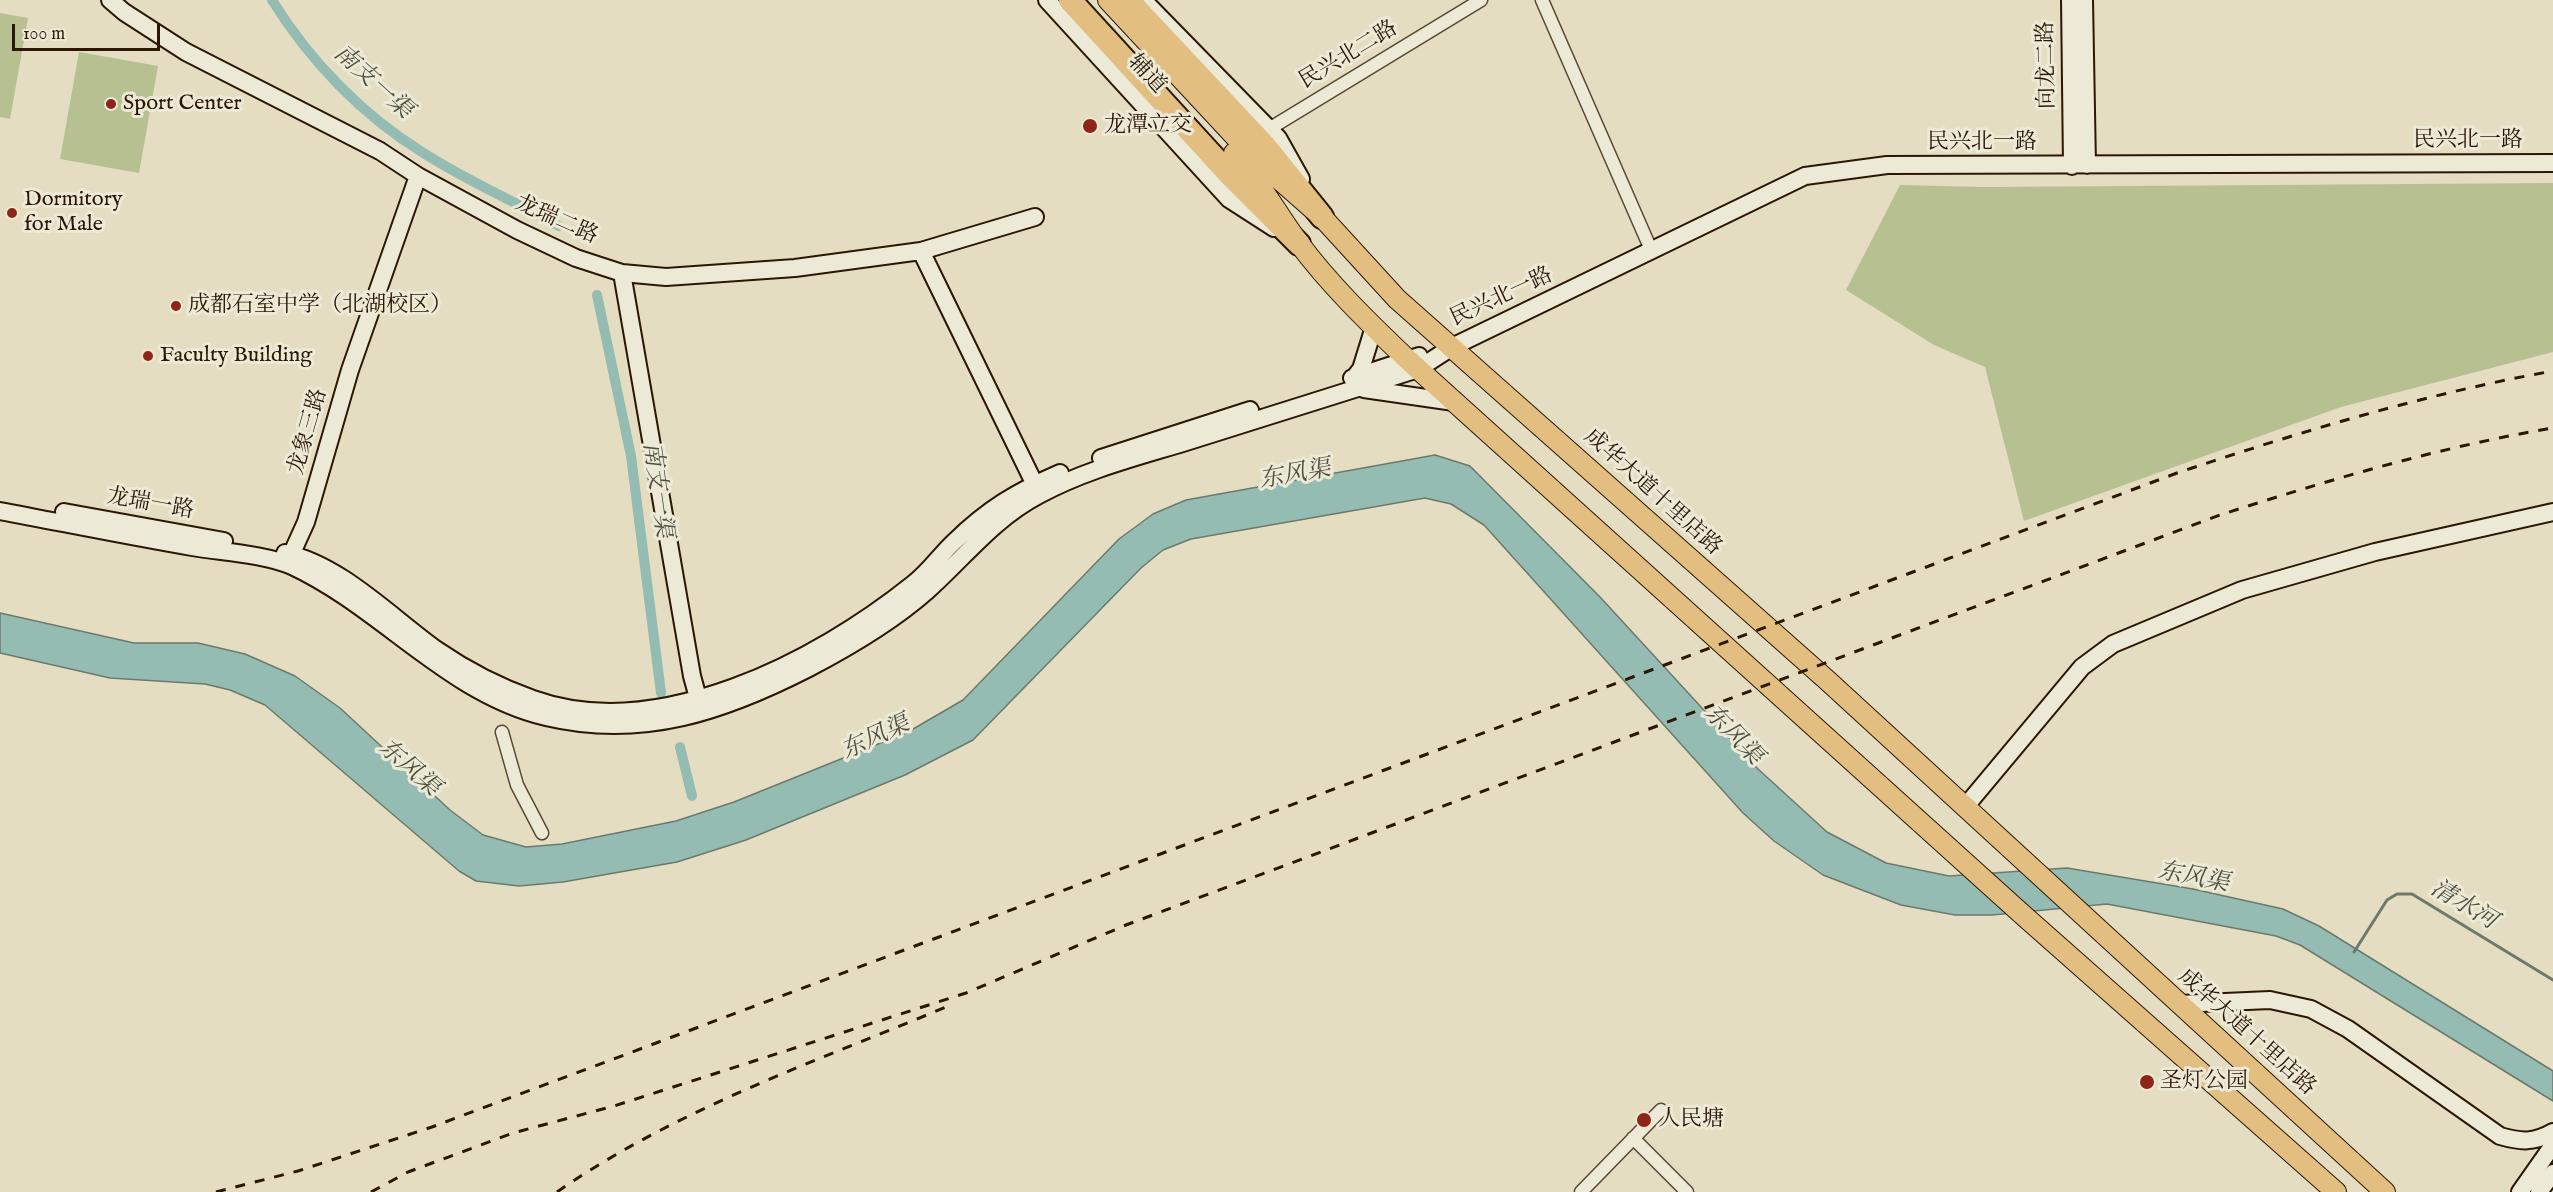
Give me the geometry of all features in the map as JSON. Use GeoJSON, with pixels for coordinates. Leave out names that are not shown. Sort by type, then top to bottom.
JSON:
{"type":"FeatureCollection","features":[{"type":"Feature","properties":{"kind":"highway"},"geometry":{"type":"LineString","coordinates":[[1070,0],[1254,155],[1322,217]]}},
{"type":"Feature","properties":{"kind":"highway"},"geometry":{"type":"LineString","coordinates":[[1128,0],[1254,155],[1299,244]]}},
{"type":"Feature","properties":{"kind":"main road"},"geometry":{"type":"LineString","coordinates":[[1096,0],[1254,155]]}},
{"type":"Feature","properties":{"kind":"main road"},"geometry":{"type":"LineString","coordinates":[[1108,0],[1254,155]]}},
{"type":"Feature","properties":{"kind":"main road","name":"成华大道十里店路"},"geometry":{"type":"LineString","coordinates":[[1322,217],[1397,299],[1828,681],[2385,1192]]}},
{"type":"Feature","properties":{"kind":"main road"},"geometry":{"type":"LineString","coordinates":[[1299,244],[1374,327],[1454,402],[2023,915],[2336,1192]]}},
{"type":"Feature","properties":{"kind":"street","name":"龙瑞二路"},"geometry":{"type":"LineString","coordinates":[[110,0],[124,12],[186,52],[380,152],[418,176],[536,239],[576,258],[622,273],[666,277],[784,268],[921,251],[1035,217]]}},
{"type":"Feature","properties":{"kind":"street","name":"辅道"},"geometry":{"type":"LineString","coordinates":[[1047,0],[1229,200],[1299,244]]}},
{"type":"Feature","properties":{"kind":"street"},"geometry":{"type":"LineString","coordinates":[[1143,0],[1254,155]]}},
{"type":"Feature","properties":{"kind":"street","name":"民兴北二路"},"geometry":{"type":"LineString","coordinates":[[1254,155],[1481,0]]}},
{"type":"Feature","properties":{"kind":"street"},"geometry":{"type":"LineString","coordinates":[[1542,0],[1652,252]]}},
{"type":"Feature","properties":{"kind":"street","name":"向龙二路"},"geometry":{"type":"LineString","coordinates":[[2070,0],[2079,165]]}},
{"type":"Feature","properties":{"kind":"street","name":"向龙二路"},"geometry":{"type":"LineString","coordinates":[[2079,165],[2084,0]]}},
{"type":"Feature","properties":{"kind":"street","name":"民兴北一路"},"geometry":{"type":"LineString","coordinates":[[290,559],[328,571],[371,598],[437,650],[474,673],[544,703],[588,710],[633,711],[701,706],[774,685],[879,628],[927,591],[1002,517],[1037,489],[1068,481],[1413,364],[1652,252],[1805,176],[1887,165],[2553,163]]}},
{"type":"Feature","properties":{"kind":"street","name":"龙象三路"},"geometry":{"type":"LineString","coordinates":[[290,559],[306,522],[350,370],[418,176]]}},
{"type":"Feature","properties":{"kind":"street"},"geometry":{"type":"LineString","coordinates":[[921,251],[1037,489]]}},
{"type":"Feature","properties":{"kind":"street"},"geometry":{"type":"LineString","coordinates":[[622,273],[690,664],[701,706]]}},
{"type":"Feature","properties":{"kind":"street"},"geometry":{"type":"LineString","coordinates":[[1374,327],[1356,383],[1454,402]]}},
{"type":"Feature","properties":{"kind":"street","name":"龙瑞一路"},"geometry":{"type":"LineString","coordinates":[[0,500],[290,559]]}},
{"type":"Feature","properties":{"kind":"street","name":"龙瑞一路"},"geometry":{"type":"LineString","coordinates":[[0,511],[290,559]]}},
{"type":"Feature","properties":{"kind":"street"},"geometry":{"type":"LineString","coordinates":[[1965,807],[2082,667],[2113,644],[2242,590],[2375,552],[2553,512]]}},
{"type":"Feature","properties":{"kind":"street"},"geometry":{"type":"LineString","coordinates":[[502,732],[518,785],[542,833]]}},
{"type":"Feature","properties":{"kind":"street"},"geometry":{"type":"LineString","coordinates":[[2180,1004],[2270,1000],[2311,1009],[2348,1029],[2458,1109],[2500,1136],[2519,1142],[2534,1141],[2553,1132]]}},
{"type":"Feature","properties":{"kind":"street"},"geometry":{"type":"LineString","coordinates":[[1581,1192],[1661,1110]]}},
{"type":"Feature","properties":{"kind":"street"},"geometry":{"type":"LineString","coordinates":[[1633,1138],[1687,1192]]}},
{"type":"Feature","properties":{"kind":"street"},"geometry":{"type":"LineString","coordinates":[[2520,1192],[2553,1145]]}},
{"type":"Feature","properties":{"kind":"street"},"geometry":{"type":"LineString","coordinates":[[2539,1192],[2553,1173]]}},
{"type":"Feature","properties":{"kind":"green space"},"geometry":{"type":"Polygon","coordinates":[[[0,13],[28,18],[10,119],[0,117],[0,13]]]}},
{"type":"Feature","properties":{"kind":"green space","name":"Sport Center"},"geometry":{"type":"Polygon","coordinates":[[[79,52],[158,66],[139,173],[60,159],[79,52]]]}},
{"type":"Feature","properties":{"kind":"green space"},"geometry":{"type":"Polygon","coordinates":[[[2553,183],[2553,352],[2341,407],[2024,521],[1985,367],[1934,345],[1846,290],[1900,185],[1984,187],[2553,183]]]}},
{"type":"Feature","properties":{"kind":"water"},"geometry":{"type":"Polygon","coordinates":[[[1435,455],[1470,466],[1600,597],[1758,769],[1827,832],[1886,863],[1949,876],[2067,868],[2193,889],[2283,909],[2319,926],[2553,1071],[2553,1101],[2300,945],[2276,936],[2107,904],[1992,915],[1955,915],[1901,905],[1823,875],[1774,841],[1743,813],[1484,525],[1451,504],[1425,498],[1191,539],[1163,550],[1141,568],[973,740],[905,775],[746,840],[677,862],[563,882],[519,886],[476,881],[459,871],[265,705],[230,690],[205,684],[110,678],[0,653],[0,613],[134,643],[198,643],[245,654],[295,676],[340,708],[450,810],[483,835],[526,847],[562,844],[676,821],[734,802],[908,732],[963,700],[1119,539],[1153,514],[1186,500],[1435,455]]]}},
{"type":"Feature","properties":{"kind":"waterway","name":"南支一渠"},"geometry":{"type":"LineString","coordinates":[[272,0],[320,65],[338,85],[378,121],[438,162],[559,226]]}},
{"type":"Feature","properties":{"kind":"waterway","name":"南支一渠"},"geometry":{"type":"LineString","coordinates":[[597,295],[631,456],[661,693]]}},
{"type":"Feature","properties":{"kind":"waterway","name":"南支一渠"},"geometry":{"type":"LineString","coordinates":[[680,747],[692,796]]}},
{"type":"Feature","properties":{"kind":"waterway","name":"清水河"},"geometry":{"type":"LineString","coordinates":[[2354,952],[2387,900],[2397,894],[2412,894],[2553,980]]}},
{"type":"Feature","properties":{"kind":"railway"},"geometry":{"type":"LineString","coordinates":[[216,1192],[298,1171],[432,1127],[2177,473],[2363,415],[2457,391],[2553,371]]}},
{"type":"Feature","properties":{"kind":"railway"},"geometry":{"type":"LineString","coordinates":[[371,1192],[408,1172],[513,1133],[614,1106],[966,993],[1126,925],[2220,515],[2302,489],[2426,455],[2553,428]]}},
{"type":"Feature","properties":{"kind":"railway"},"geometry":{"type":"LineString","coordinates":[[557,1192],[649,1136],[697,1112],[746,1089],[946,1007]]}},
{"type":"Feature","properties":{"kind":"place","name":"Sport Center"},"geometry":{"type":"Point","coordinates":[111,104]}},
{"type":"Feature","properties":{"kind":"place","name":"龙潭立交"},"geometry":{"type":"Point","coordinates":[1090,126]}},
{"type":"Feature","properties":{"kind":"place","name":"Dormitory for Male"},"geometry":{"type":"Point","coordinates":[12,213]}},
{"type":"Feature","properties":{"kind":"place","name":"成都石室中学（北湖校区）"},"geometry":{"type":"Point","coordinates":[176,306]}},
{"type":"Feature","properties":{"kind":"place","name":"Faculty Building"},"geometry":{"type":"Point","coordinates":[148,356]}},
{"type":"Feature","properties":{"kind":"place","name":"圣灯公园"},"geometry":{"type":"Point","coordinates":[2147,1082]}},
{"type":"Feature","properties":{"kind":"place","name":"人民塘"},"geometry":{"type":"Point","coordinates":[1644,1120]}},
{"type":"Feature","properties":{"kind":"water label","name":"东风渠"},"geometry":{"type":"Point","coordinates":[1295,476]}},
{"type":"Feature","properties":{"kind":"water label","name":"东风渠"},"geometry":{"type":"Point","coordinates":[1732,736]}},
{"type":"Feature","properties":{"kind":"water label","name":"东风渠"},"geometry":{"type":"Point","coordinates":[876,739]}},
{"type":"Feature","properties":{"kind":"water label","name":"东风渠"},"geometry":{"type":"Point","coordinates":[408,769]}},
{"type":"Feature","properties":{"kind":"water label","name":"东风渠"},"geometry":{"type":"Point","coordinates":[2193,879]}}]}
